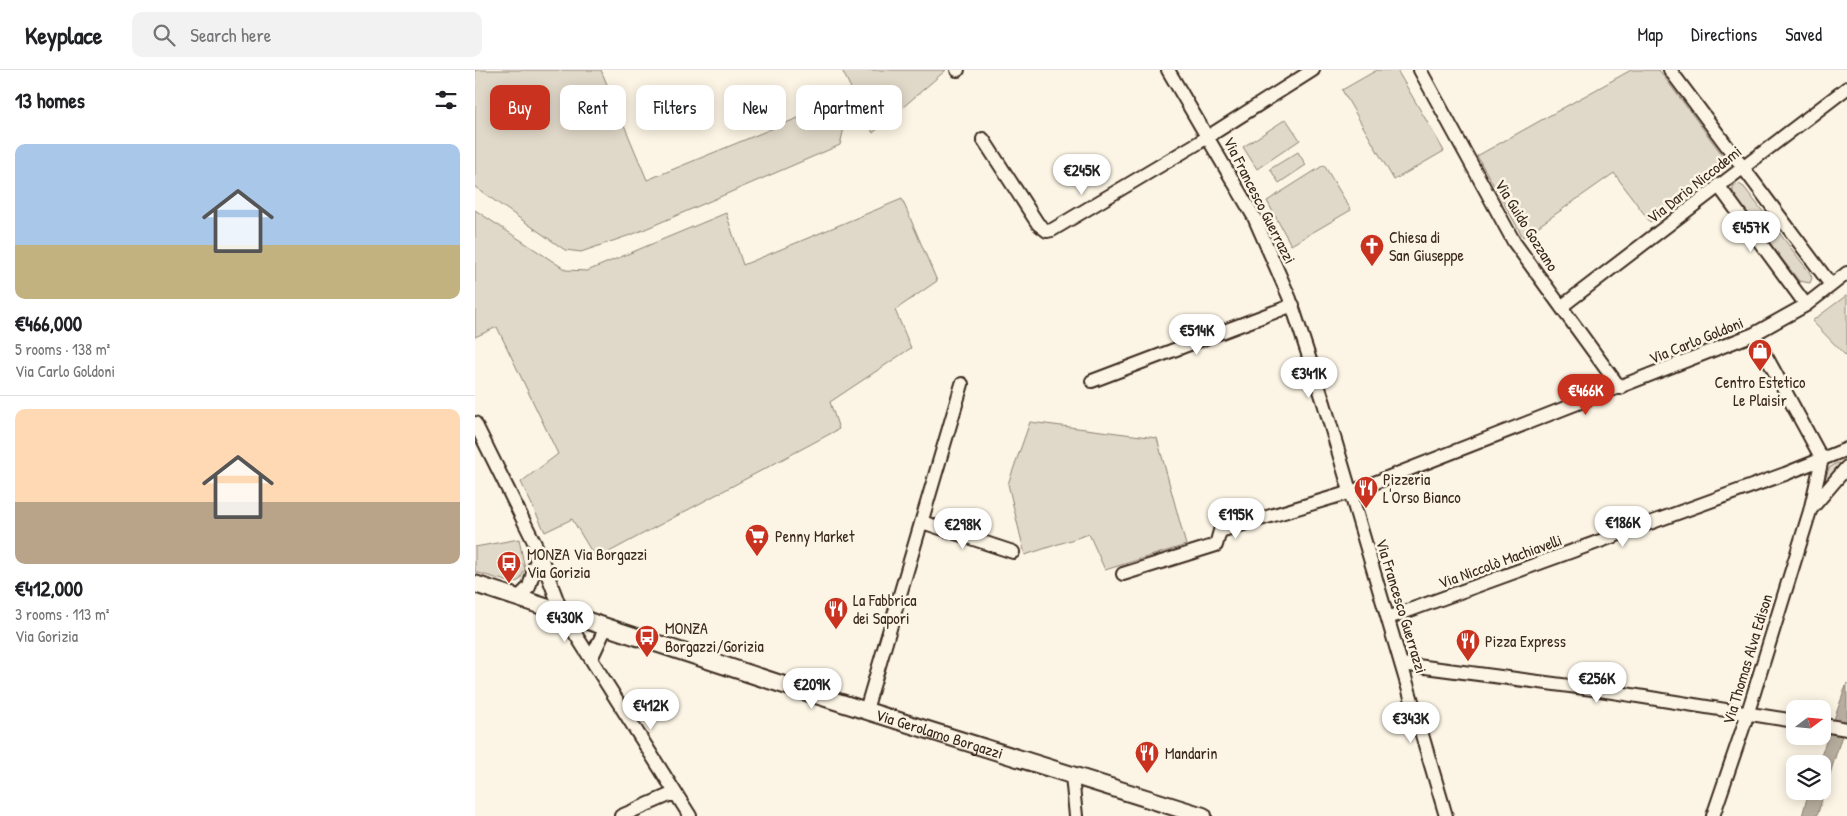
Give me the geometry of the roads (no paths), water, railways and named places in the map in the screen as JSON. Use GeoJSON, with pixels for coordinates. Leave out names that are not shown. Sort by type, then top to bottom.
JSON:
{"type":"FeatureCollection","features":[{"type":"Feature","properties":{"kind":"main road","name":"Via Gerolamo Borgazzi"},"geometry":{"type":"LineString","coordinates":[[475,584],[1072,776],[1203,816]]}},
{"type":"Feature","properties":{"kind":"street","name":"Via Francesco Guerrazzi"},"geometry":{"type":"LineString","coordinates":[[1168,70],[1209,137],[1261,231],[1293,306],[1351,492],[1446,816]]}},
{"type":"Feature","properties":{"kind":"street"},"geometry":{"type":"LineString","coordinates":[[1209,137],[1313,70]]}},
{"type":"Feature","properties":{"kind":"street","name":"Via Guido Gozzano"},"geometry":{"type":"LineString","coordinates":[[1420,70],[1514,242],[1620,388]]}},
{"type":"Feature","properties":{"kind":"street"},"geometry":{"type":"LineString","coordinates":[[1670,70],[1831,285]]}},
{"type":"Feature","properties":{"kind":"street","name":"Via Dario Niccodemi"},"geometry":{"type":"LineString","coordinates":[[1561,307],[1847,88]]}},
{"type":"Feature","properties":{"kind":"street","name":"Via Francesco Guerrazzi"},"geometry":{"type":"LineString","coordinates":[[983,139],[1038,224],[1047,231],[1065,223],[1209,137]]}},
{"type":"Feature","properties":{"kind":"street"},"geometry":{"type":"LineString","coordinates":[[1718,185],[1806,305]]}},
{"type":"Feature","properties":{"kind":"street","name":"Via Carlo Goldoni"},"geometry":{"type":"LineString","coordinates":[[1351,492],[1754,334],[1806,305],[1847,273]]}},
{"type":"Feature","properties":{"kind":"street"},"geometry":{"type":"LineString","coordinates":[[1092,381],[1293,306]]}},
{"type":"Feature","properties":{"kind":"street"},"geometry":{"type":"LineString","coordinates":[[1754,334],[1822,459]]}},
{"type":"Feature","properties":{"kind":"street"},"geometry":{"type":"LineString","coordinates":[[866,710],[962,384]]}},
{"type":"Feature","properties":{"kind":"street"},"geometry":{"type":"LineString","coordinates":[[475,423],[539,552],[562,613],[690,816]]}},
{"type":"Feature","properties":{"kind":"street","name":"Via Niccolò Machiavelli"},"geometry":{"type":"LineString","coordinates":[[1388,618],[1785,474],[1847,449]]}},
{"type":"Feature","properties":{"kind":"street","name":"Via Thomas Alva Edison"},"geometry":{"type":"LineString","coordinates":[[1713,816],[1810,511],[1822,459]]}},
{"type":"Feature","properties":{"kind":"street","name":"Via Thomas Alva Edison"},"geometry":{"type":"LineString","coordinates":[[1810,511],[1847,467]]}},
{"type":"Feature","properties":{"kind":"street"},"geometry":{"type":"LineString","coordinates":[[1123,574],[1216,545],[1220,531],[1351,492]]}},
{"type":"Feature","properties":{"kind":"street"},"geometry":{"type":"LineString","coordinates":[[922,522],[1013,552]]}},
{"type":"Feature","properties":{"kind":"street"},"geometry":{"type":"LineString","coordinates":[[518,598],[529,588],[539,552]]}},
{"type":"Feature","properties":{"kind":"street"},"geometry":{"type":"LineString","coordinates":[[591,659],[606,627]]}},
{"type":"Feature","properties":{"kind":"street"},"geometry":{"type":"LineString","coordinates":[[1402,664],[1600,690],[1786,720]]}},
{"type":"Feature","properties":{"kind":"street"},"geometry":{"type":"LineString","coordinates":[[1831,726],[1847,729]]}},
{"type":"Feature","properties":{"kind":"street"},"geometry":{"type":"LineString","coordinates":[[1072,776],[1076,816]]}},
{"type":"Feature","properties":{"kind":"street"},"geometry":{"type":"LineString","coordinates":[[621,816],[674,793]]}},
{"type":"Feature","properties":{"kind":"place","name":"Chiesa di San Giuseppe"},"geometry":{"type":"Point","coordinates":[1372,267]}},
{"type":"Feature","properties":{"kind":"place","name":"Centro Estetico Le Plaisir"},"geometry":{"type":"Point","coordinates":[1760,372]}},
{"type":"Feature","properties":{"kind":"place","name":"Pizzeria L'Orso Bianco"},"geometry":{"type":"Point","coordinates":[1366,509]}},
{"type":"Feature","properties":{"kind":"place","name":"Penny Market"},"geometry":{"type":"Point","coordinates":[757,557]}},
{"type":"Feature","properties":{"kind":"place","name":"MONZA Via Borgazzi Via Gorizia"},"geometry":{"type":"Point","coordinates":[509,584]}},
{"type":"Feature","properties":{"kind":"place","name":"La Fabbrica dei Sapori"},"geometry":{"type":"Point","coordinates":[836,630]}},
{"type":"Feature","properties":{"kind":"place","name":"MONZA Borgazzi/Gorizia"},"geometry":{"type":"Point","coordinates":[647,658]}},
{"type":"Feature","properties":{"kind":"place","name":"Pizza Express"},"geometry":{"type":"Point","coordinates":[1468,662]}},
{"type":"Feature","properties":{"kind":"place","name":"Mandarin"},"geometry":{"type":"Point","coordinates":[1147,774]}}]}
